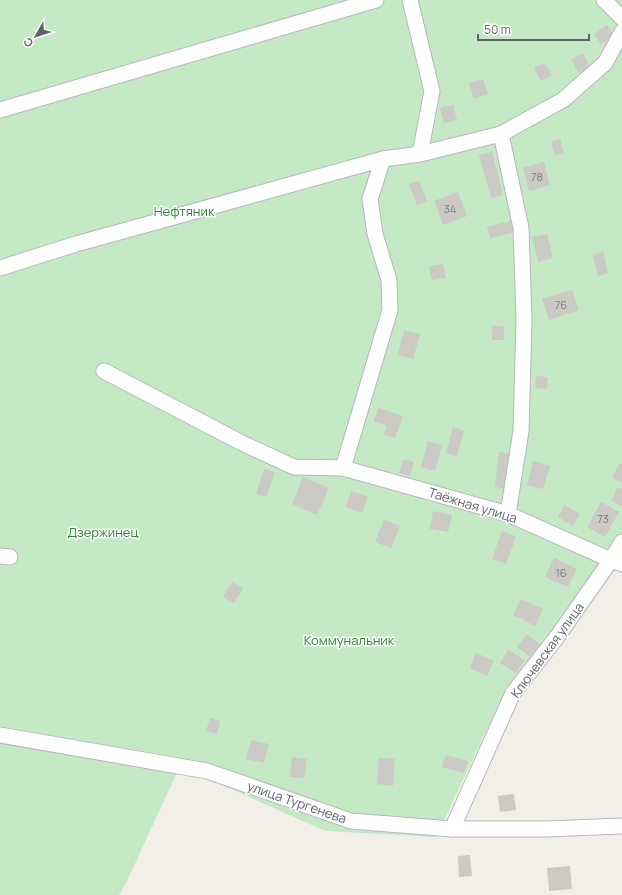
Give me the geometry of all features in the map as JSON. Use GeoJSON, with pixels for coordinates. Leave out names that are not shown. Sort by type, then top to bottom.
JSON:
{"type":"FeatureCollection","features":[{"type":"Feature","properties":{"kind":"street"},"geometry":{"type":"LineString","coordinates":[[0,110],[376,0]]}},
{"type":"Feature","properties":{"kind":"street"},"geometry":{"type":"LineString","coordinates":[[410,0],[432,91],[420,154]]}},
{"type":"Feature","properties":{"kind":"street"},"geometry":{"type":"LineString","coordinates":[[604,0],[622,18]]}},
{"type":"Feature","properties":{"kind":"street"},"geometry":{"type":"LineString","coordinates":[[0,268],[76,244],[383,158],[420,154],[501,134],[563,100],[605,63],[622,32]]}},
{"type":"Feature","properties":{"kind":"street"},"geometry":{"type":"LineString","coordinates":[[501,134],[521,228],[524,320],[521,431],[508,514]]}},
{"type":"Feature","properties":{"kind":"street"},"geometry":{"type":"LineString","coordinates":[[343,468],[390,310],[389,280],[375,234],[370,199],[383,158]]}},
{"type":"Feature","properties":{"kind":"street","name":"Таёжная улица"},"geometry":{"type":"LineString","coordinates":[[104,371],[242,443],[294,468],[343,468],[508,514],[617,562]]}},
{"type":"Feature","properties":{"kind":"street","name":"Ключевская улица"},"geometry":{"type":"LineString","coordinates":[[452,829],[513,693],[617,562],[622,542]]}},
{"type":"Feature","properties":{"kind":"street","name":"улица Тургенева"},"geometry":{"type":"LineString","coordinates":[[0,735],[206,771],[351,821],[452,829],[546,829],[622,826]]}},
{"type":"Feature","properties":{"kind":"green space"},"geometry":{"type":"Polygon","coordinates":[[[0,0],[622,0],[622,533],[601,565],[500,702],[436,837],[325,831],[180,766],[127,881],[119,895],[0,895],[0,0]]]}},
{"type":"Feature","properties":{"kind":"building"},"geometry":{"type":"Polygon","coordinates":[[[607,25],[614,36],[601,44],[594,34],[607,25]]]}},
{"type":"Feature","properties":{"kind":"building"},"geometry":{"type":"Polygon","coordinates":[[[583,53],[590,67],[578,73],[571,59],[583,53]]]}},
{"type":"Feature","properties":{"kind":"building"},"geometry":{"type":"Polygon","coordinates":[[[545,63],[552,75],[541,81],[534,68],[545,63]]]}},
{"type":"Feature","properties":{"kind":"building"},"geometry":{"type":"Polygon","coordinates":[[[483,79],[488,94],[474,99],[469,83],[483,79]]]}},
{"type":"Feature","properties":{"kind":"building"},"geometry":{"type":"Polygon","coordinates":[[[453,105],[457,120],[444,123],[440,108],[453,105]]]}},
{"type":"Feature","properties":{"kind":"building"},"geometry":{"type":"Polygon","coordinates":[[[560,139],[564,153],[555,156],[551,142],[560,139]]]}},
{"type":"Feature","properties":{"kind":"building"},"geometry":{"type":"Polygon","coordinates":[[[492,152],[503,195],[491,198],[479,155],[492,152]]]}},
{"type":"Feature","properties":{"kind":"building"},"geometry":{"type":"Polygon","coordinates":[[[544,162],[550,185],[529,191],[523,168],[544,162]]]}},
{"type":"Feature","properties":{"kind":"building"},"geometry":{"type":"Polygon","coordinates":[[[419,181],[427,201],[417,205],[409,184],[419,181]]]}},
{"type":"Feature","properties":{"kind":"building"},"geometry":{"type":"Polygon","coordinates":[[[458,192],[467,216],[443,225],[434,201],[458,192]]]}},
{"type":"Feature","properties":{"kind":"building"},"geometry":{"type":"Polygon","coordinates":[[[514,220],[517,232],[490,238],[487,227],[514,220]]]}},
{"type":"Feature","properties":{"kind":"building"},"geometry":{"type":"Polygon","coordinates":[[[547,234],[553,258],[538,262],[532,237],[547,234]]]}},
{"type":"Feature","properties":{"kind":"building"},"geometry":{"type":"Polygon","coordinates":[[[603,252],[608,273],[598,276],[593,255],[603,252]]]}},
{"type":"Feature","properties":{"kind":"building"},"geometry":{"type":"Polygon","coordinates":[[[443,264],[446,278],[432,280],[429,266],[443,264]]]}},
{"type":"Feature","properties":{"kind":"building"},"geometry":{"type":"Polygon","coordinates":[[[572,290],[579,310],[549,320],[542,299],[572,290]]]}},
{"type":"Feature","properties":{"kind":"building"},"geometry":{"type":"Polygon","coordinates":[[[492,326],[504,326],[504,340],[492,340],[492,326]]]}},
{"type":"Feature","properties":{"kind":"building"},"geometry":{"type":"Polygon","coordinates":[[[404,330],[420,334],[413,359],[398,355],[404,330]]]}},
{"type":"Feature","properties":{"kind":"building"},"geometry":{"type":"Polygon","coordinates":[[[536,376],[548,377],[547,389],[535,388],[536,376]]]}},
{"type":"Feature","properties":{"kind":"building"},"geometry":{"type":"Polygon","coordinates":[[[378,408],[403,416],[395,438],[384,435],[387,426],[374,421],[378,408]]]}},
{"type":"Feature","properties":{"kind":"building"},"geometry":{"type":"Polygon","coordinates":[[[453,427],[464,430],[457,456],[446,453],[453,427]]]}},
{"type":"Feature","properties":{"kind":"building"},"geometry":{"type":"Polygon","coordinates":[[[428,441],[442,445],[435,471],[421,467],[428,441]]]}},
{"type":"Feature","properties":{"kind":"building"},"geometry":{"type":"Polygon","coordinates":[[[499,452],[512,454],[507,489],[495,487],[499,452]]]}},
{"type":"Feature","properties":{"kind":"building"},"geometry":{"type":"Polygon","coordinates":[[[403,459],[414,462],[410,476],[399,473],[403,459]]]}},
{"type":"Feature","properties":{"kind":"building"},"geometry":{"type":"Polygon","coordinates":[[[533,461],[550,466],[543,489],[527,485],[533,461]]]}},
{"type":"Feature","properties":{"kind":"building"},"geometry":{"type":"Polygon","coordinates":[[[620,463],[622,464],[622,483],[612,477],[620,463]]]}},
{"type":"Feature","properties":{"kind":"building"},"geometry":{"type":"Polygon","coordinates":[[[264,469],[275,472],[266,497],[256,494],[264,469]]]}},
{"type":"Feature","properties":{"kind":"building"},"geometry":{"type":"Polygon","coordinates":[[[303,477],[329,488],[317,515],[292,504],[303,477]]]}},
{"type":"Feature","properties":{"kind":"building"},"geometry":{"type":"Polygon","coordinates":[[[618,487],[622,489],[622,506],[611,501],[618,487]]]}},
{"type":"Feature","properties":{"kind":"building"},"geometry":{"type":"Polygon","coordinates":[[[352,491],[368,497],[362,513],[345,507],[352,491]]]}},
{"type":"Feature","properties":{"kind":"building"},"geometry":{"type":"Polygon","coordinates":[[[601,502],[619,512],[605,537],[587,527],[601,502]]]}},
{"type":"Feature","properties":{"kind":"building"},"geometry":{"type":"Polygon","coordinates":[[[564,505],[580,514],[573,526],[558,517],[564,505]]]}},
{"type":"Feature","properties":{"kind":"building"},"geometry":{"type":"Polygon","coordinates":[[[433,511],[452,515],[448,532],[430,529],[433,511]]]}},
{"type":"Feature","properties":{"kind":"building"},"geometry":{"type":"Polygon","coordinates":[[[384,520],[400,526],[391,548],[375,542],[384,520]]]}},
{"type":"Feature","properties":{"kind":"building"},"geometry":{"type":"Polygon","coordinates":[[[502,531],[516,537],[506,564],[492,559],[502,531]]]}},
{"type":"Feature","properties":{"kind":"building"},"geometry":{"type":"Polygon","coordinates":[[[554,558],[577,569],[568,587],[545,577],[554,558]]]}},
{"type":"Feature","properties":{"kind":"building"},"geometry":{"type":"Polygon","coordinates":[[[232,582],[243,588],[234,603],[223,597],[232,582]]]}},
{"type":"Feature","properties":{"kind":"building"},"geometry":{"type":"Polygon","coordinates":[[[521,599],[543,609],[535,626],[513,615],[521,599]]]}},
{"type":"Feature","properties":{"kind":"building"},"geometry":{"type":"Polygon","coordinates":[[[527,634],[540,645],[530,657],[517,647],[527,634]]]}},
{"type":"Feature","properties":{"kind":"building"},"geometry":{"type":"Polygon","coordinates":[[[508,650],[525,660],[516,673],[500,663],[508,650]]]}},
{"type":"Feature","properties":{"kind":"building"},"geometry":{"type":"Polygon","coordinates":[[[476,653],[494,661],[487,676],[470,668],[476,653]]]}},
{"type":"Feature","properties":{"kind":"building"},"geometry":{"type":"Polygon","coordinates":[[[210,718],[220,721],[217,734],[206,731],[210,718]]]}},
{"type":"Feature","properties":{"kind":"building"},"geometry":{"type":"Polygon","coordinates":[[[251,740],[269,744],[264,763],[246,759],[251,740]]]}},
{"type":"Feature","properties":{"kind":"building"},"geometry":{"type":"Polygon","coordinates":[[[446,755],[468,761],[464,773],[442,767],[446,755]]]}},
{"type":"Feature","properties":{"kind":"building"},"geometry":{"type":"Polygon","coordinates":[[[292,757],[307,759],[304,778],[290,777],[292,757]]]}},
{"type":"Feature","properties":{"kind":"building"},"geometry":{"type":"Polygon","coordinates":[[[379,758],[395,759],[393,786],[377,784],[379,758]]]}},
{"type":"Feature","properties":{"kind":"building"},"geometry":{"type":"Polygon","coordinates":[[[514,794],[516,810],[500,812],[498,796],[514,794]]]}},
{"type":"Feature","properties":{"kind":"building"},"geometry":{"type":"Polygon","coordinates":[[[470,855],[472,876],[459,877],[458,856],[470,855]]]}},
{"type":"Feature","properties":{"kind":"building"},"geometry":{"type":"Polygon","coordinates":[[[570,866],[572,889],[549,891],[547,868],[570,866]]]}},
{"type":"Feature","properties":{"kind":"park label","name":"Нефтяник"},"geometry":{"type":"Point","coordinates":[184,211]}},
{"type":"Feature","properties":{"kind":"park label","name":"Дзержинец"},"geometry":{"type":"Point","coordinates":[103,532]}},
{"type":"Feature","properties":{"kind":"park label","name":"Коммунальник"},"geometry":{"type":"Point","coordinates":[349,640]}}]}
